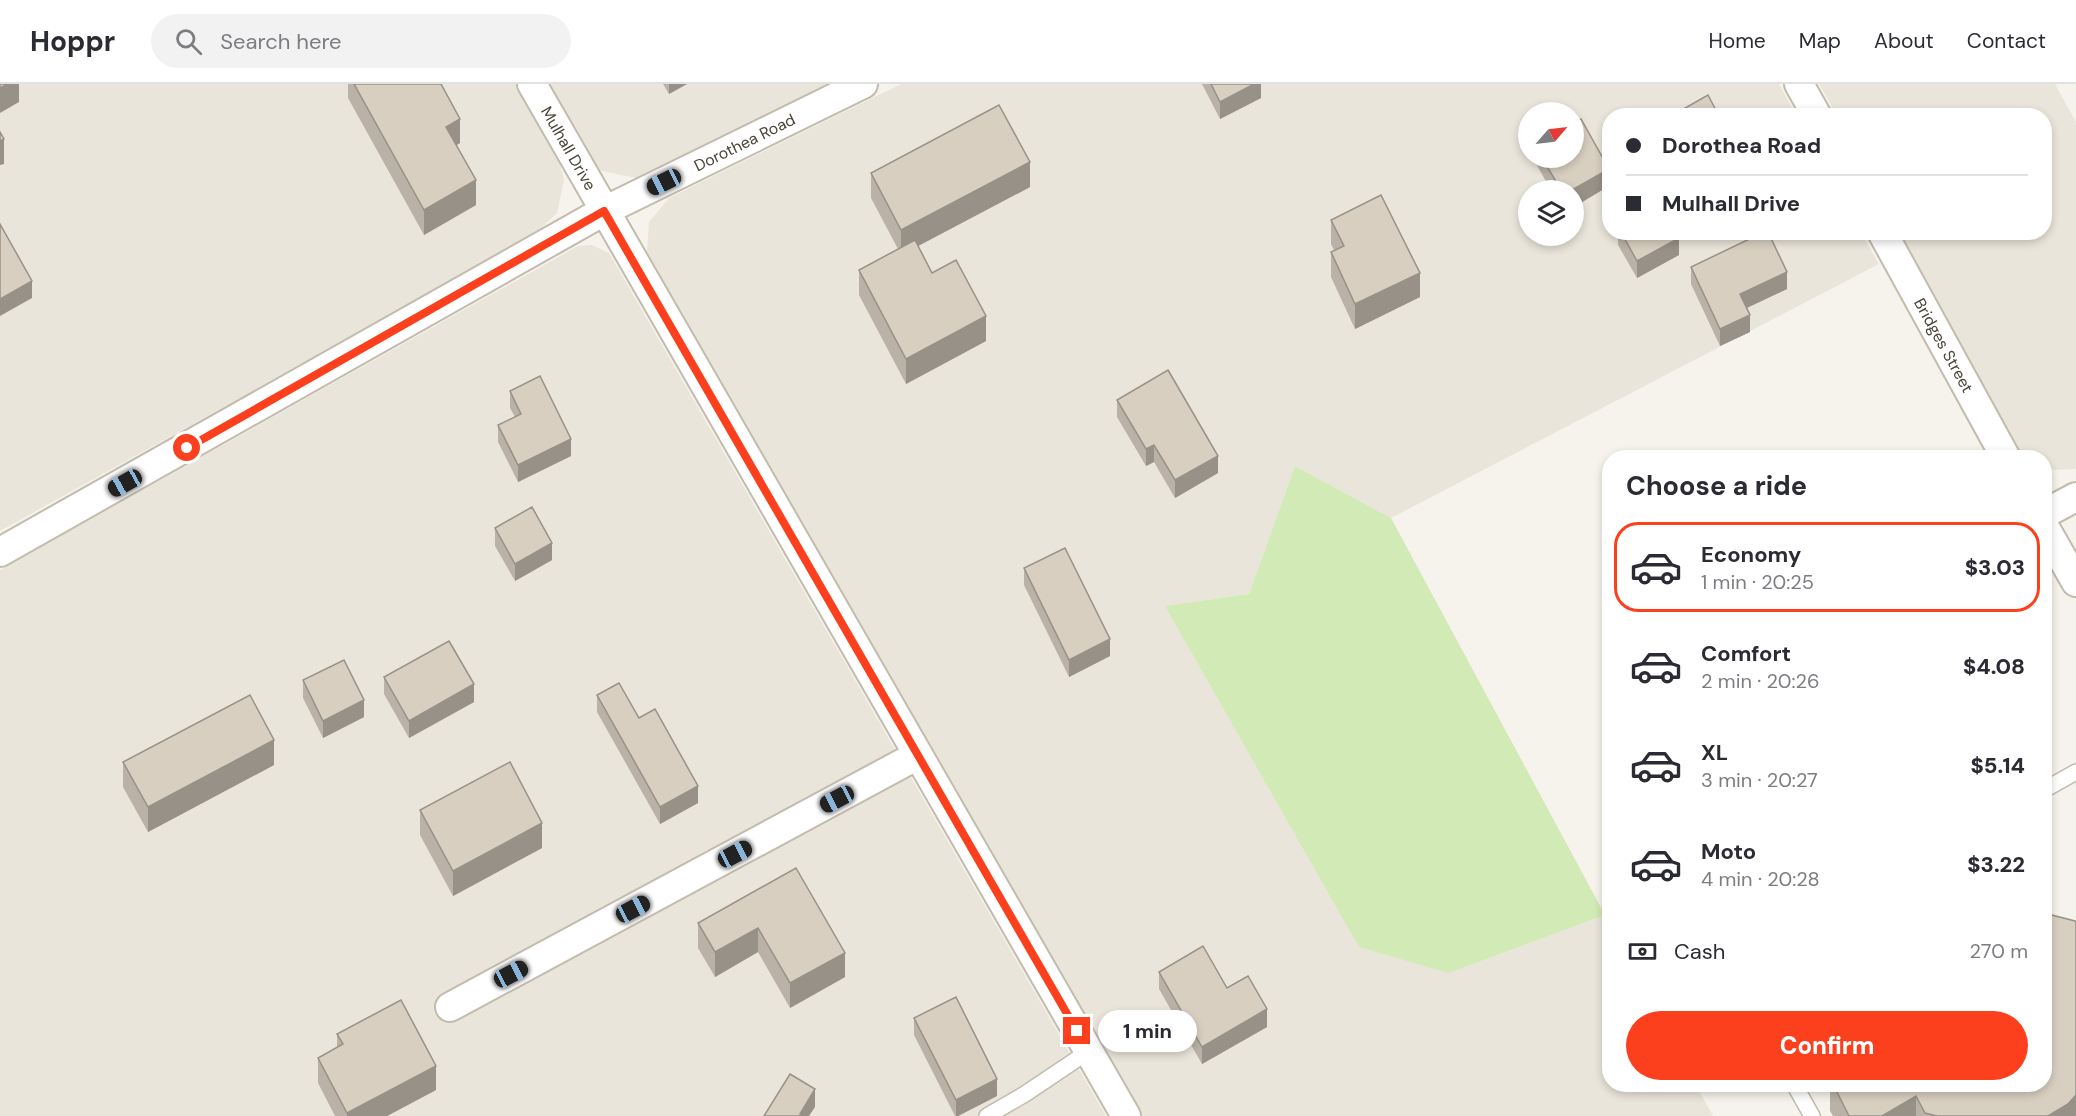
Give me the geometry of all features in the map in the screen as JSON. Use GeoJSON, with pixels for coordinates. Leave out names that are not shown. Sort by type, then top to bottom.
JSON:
{"type":"FeatureCollection","features":[{"type":"Feature","properties":{"kind":"street","name":"Mulhall Drive"},"geometry":{"type":"LineString","coordinates":[[532,84],[1126,1116]]}},
{"type":"Feature","properties":{"kind":"street","name":"Dorothea Road"},"geometry":{"type":"LineString","coordinates":[[0,552],[604,211],[863,84]]}},
{"type":"Feature","properties":{"kind":"street"},"geometry":{"type":"LineString","coordinates":[[1799,84],[1812,108]]}},
{"type":"Feature","properties":{"kind":"street","name":"Bridges Street"},"geometry":{"type":"LineString","coordinates":[[1886,240],[2002,450]]}},
{"type":"Feature","properties":{"kind":"street"},"geometry":{"type":"LineString","coordinates":[[2052,510],[2076,497]]}},
{"type":"Feature","properties":{"kind":"street"},"geometry":{"type":"LineString","coordinates":[[2052,540],[2076,582]]}},
{"type":"Feature","properties":{"kind":"street"},"geometry":{"type":"LineString","coordinates":[[450,1007],[918,755]]}},
{"type":"Feature","properties":{"kind":"lane"},"geometry":{"type":"LineString","coordinates":[[2052,786],[2076,772]]}},
{"type":"Feature","properties":{"kind":"lane"},"geometry":{"type":"LineString","coordinates":[[987,1116],[1025,1094],[1089,1051]]}},
{"type":"Feature","properties":{"kind":"lane"},"geometry":{"type":"LineString","coordinates":[[1798,1092],[1812,1116]]}},
{"type":"Feature","properties":{"kind":"shaded area"},"geometry":{"type":"Polygon","coordinates":[[[0,84],[518,84],[558,156],[564,180],[557,213],[535,234],[0,531],[0,84]]]}},
{"type":"Feature","properties":{"kind":"shaded area"},"geometry":{"type":"Polygon","coordinates":[[[549,84],[827,84],[636,178],[598,170],[549,84]]]}},
{"type":"Feature","properties":{"kind":"shaded area"},"geometry":{"type":"Polygon","coordinates":[[[901,84],[1779,84],[1792,108],[1602,108],[1602,240],[1865,240],[1879,264],[1391,518],[1295,466],[1249,594],[1166,606],[1449,973],[1602,916],[1602,1092],[1700,1092],[1713,1116],[1138,1116],[647,252],[649,222],[669,198],[901,84]]]}},
{"type":"Feature","properties":{"kind":"shaded area"},"geometry":{"type":"Polygon","coordinates":[[[1819,84],[2055,84],[2076,122],[2076,469],[2052,469],[2052,450],[2019,450],[1904,240],[2052,240],[2052,108],[1833,108],[1819,84]]]}},
{"type":"Feature","properties":{"kind":"shaded area"},"geometry":{"type":"Polygon","coordinates":[[[592,245],[609,253],[1106,1116],[0,1116],[0,570],[578,246],[592,245]]]}},
{"type":"Feature","properties":{"kind":"green space"},"geometry":{"type":"Polygon","coordinates":[[[1295,466],[1391,518],[1602,909],[1602,916],[1449,973],[1359,947],[1165,606],[1249,594],[1295,466]]]}},
{"type":"Feature","properties":{"kind":"building"},"geometry":{"type":"Polygon","coordinates":[[[354,84],[441,84],[460,119],[446,127],[476,180],[424,210],[354,84]]]}},
{"type":"Feature","properties":{"kind":"building"},"geometry":{"type":"Polygon","coordinates":[[[1211,84],[1254,84],[1220,102],[1211,84]]]}},
{"type":"Feature","properties":{"kind":"building"},"geometry":{"type":"Polygon","coordinates":[[[1708,95],[1715,108],[1685,108],[1708,95]]]}},
{"type":"Feature","properties":{"kind":"building"},"geometry":{"type":"Polygon","coordinates":[[[999,105],[1030,162],[901,230],[871,173],[999,105]]]}},
{"type":"Feature","properties":{"kind":"building"},"geometry":{"type":"Polygon","coordinates":[[[1584,124],[1602,156],[1602,173],[1584,183],[1584,180],[1555,180],[1548,168],[1584,168],[1584,124]]]}},
{"type":"Feature","properties":{"kind":"building"},"geometry":{"type":"Polygon","coordinates":[[[1381,195],[1420,273],[1355,304],[1331,252],[1344,246],[1331,220],[1381,195]]]}},
{"type":"Feature","properties":{"kind":"building"},"geometry":{"type":"Polygon","coordinates":[[[0,224],[32,281],[0,299],[0,224]]]}},
{"type":"Feature","properties":{"kind":"building"},"geometry":{"type":"Polygon","coordinates":[[[915,240],[932,273],[956,260],[986,316],[906,359],[859,270],[915,240]]]}},
{"type":"Feature","properties":{"kind":"building"},"geometry":{"type":"Polygon","coordinates":[[[1625,240],[1675,240],[1637,261],[1625,240]]]}},
{"type":"Feature","properties":{"kind":"building"},"geometry":{"type":"Polygon","coordinates":[[[1747,240],[1772,240],[1787,272],[1740,294],[1750,315],[1720,329],[1691,267],[1747,240]]]}},
{"type":"Feature","properties":{"kind":"building"},"geometry":{"type":"Polygon","coordinates":[[[1168,370],[1218,456],[1175,480],[1154,445],[1146,449],[1117,400],[1168,370]]]}},
{"type":"Feature","properties":{"kind":"building"},"geometry":{"type":"Polygon","coordinates":[[[540,376],[571,439],[518,465],[498,425],[521,414],[510,391],[540,376]]]}},
{"type":"Feature","properties":{"kind":"building"},"geometry":{"type":"Polygon","coordinates":[[[532,507],[552,543],[515,564],[495,528],[532,507]]]}},
{"type":"Feature","properties":{"kind":"building"},"geometry":{"type":"Polygon","coordinates":[[[1065,548],[1110,639],[1069,660],[1024,568],[1065,548]]]}},
{"type":"Feature","properties":{"kind":"building"},"geometry":{"type":"Polygon","coordinates":[[[449,641],[474,684],[409,721],[384,677],[449,641]]]}},
{"type":"Feature","properties":{"kind":"building"},"geometry":{"type":"Polygon","coordinates":[[[344,660],[364,700],[323,721],[303,680],[344,660]]]}},
{"type":"Feature","properties":{"kind":"building"},"geometry":{"type":"Polygon","coordinates":[[[619,683],[639,718],[655,709],[698,786],[660,807],[597,695],[619,683]]]}},
{"type":"Feature","properties":{"kind":"building"},"geometry":{"type":"Polygon","coordinates":[[[250,695],[274,740],[148,807],[123,762],[250,695]]]}},
{"type":"Feature","properties":{"kind":"building"},"geometry":{"type":"Polygon","coordinates":[[[510,762],[542,823],[453,871],[420,810],[510,762]]]}},
{"type":"Feature","properties":{"kind":"building"},"geometry":{"type":"Polygon","coordinates":[[[796,868],[845,953],[790,983],[758,928],[715,952],[698,923],[796,868]]]}},
{"type":"Feature","properties":{"kind":"building"},"geometry":{"type":"Polygon","coordinates":[[[2052,915],[2076,922],[2076,1095],[2068,1104],[2048,1116],[1937,1116],[1925,1113],[1916,1096],[1882,1116],[1849,1116],[1837,1092],[2052,1092],[2052,915]]]}},
{"type":"Feature","properties":{"kind":"building"},"geometry":{"type":"Polygon","coordinates":[[[1203,946],[1227,988],[1248,976],[1267,1009],[1202,1047],[1159,972],[1203,946]]]}},
{"type":"Feature","properties":{"kind":"building"},"geometry":{"type":"Polygon","coordinates":[[[956,997],[997,1079],[956,1100],[914,1018],[956,997]]]}},
{"type":"Feature","properties":{"kind":"building"},"geometry":{"type":"Polygon","coordinates":[[[401,1000],[436,1066],[347,1113],[318,1058],[343,1044],[337,1034],[401,1000]]]}},
{"type":"Feature","properties":{"kind":"building"},"geometry":{"type":"Polygon","coordinates":[[[790,1074],[815,1089],[800,1114],[804,1116],[764,1116],[790,1074]]]}},
{"type":"Feature","properties":{"kind":"route"},"geometry":{"type":"LineString","coordinates":[[187,448],[604,211],[1077,1031]]}}]}
